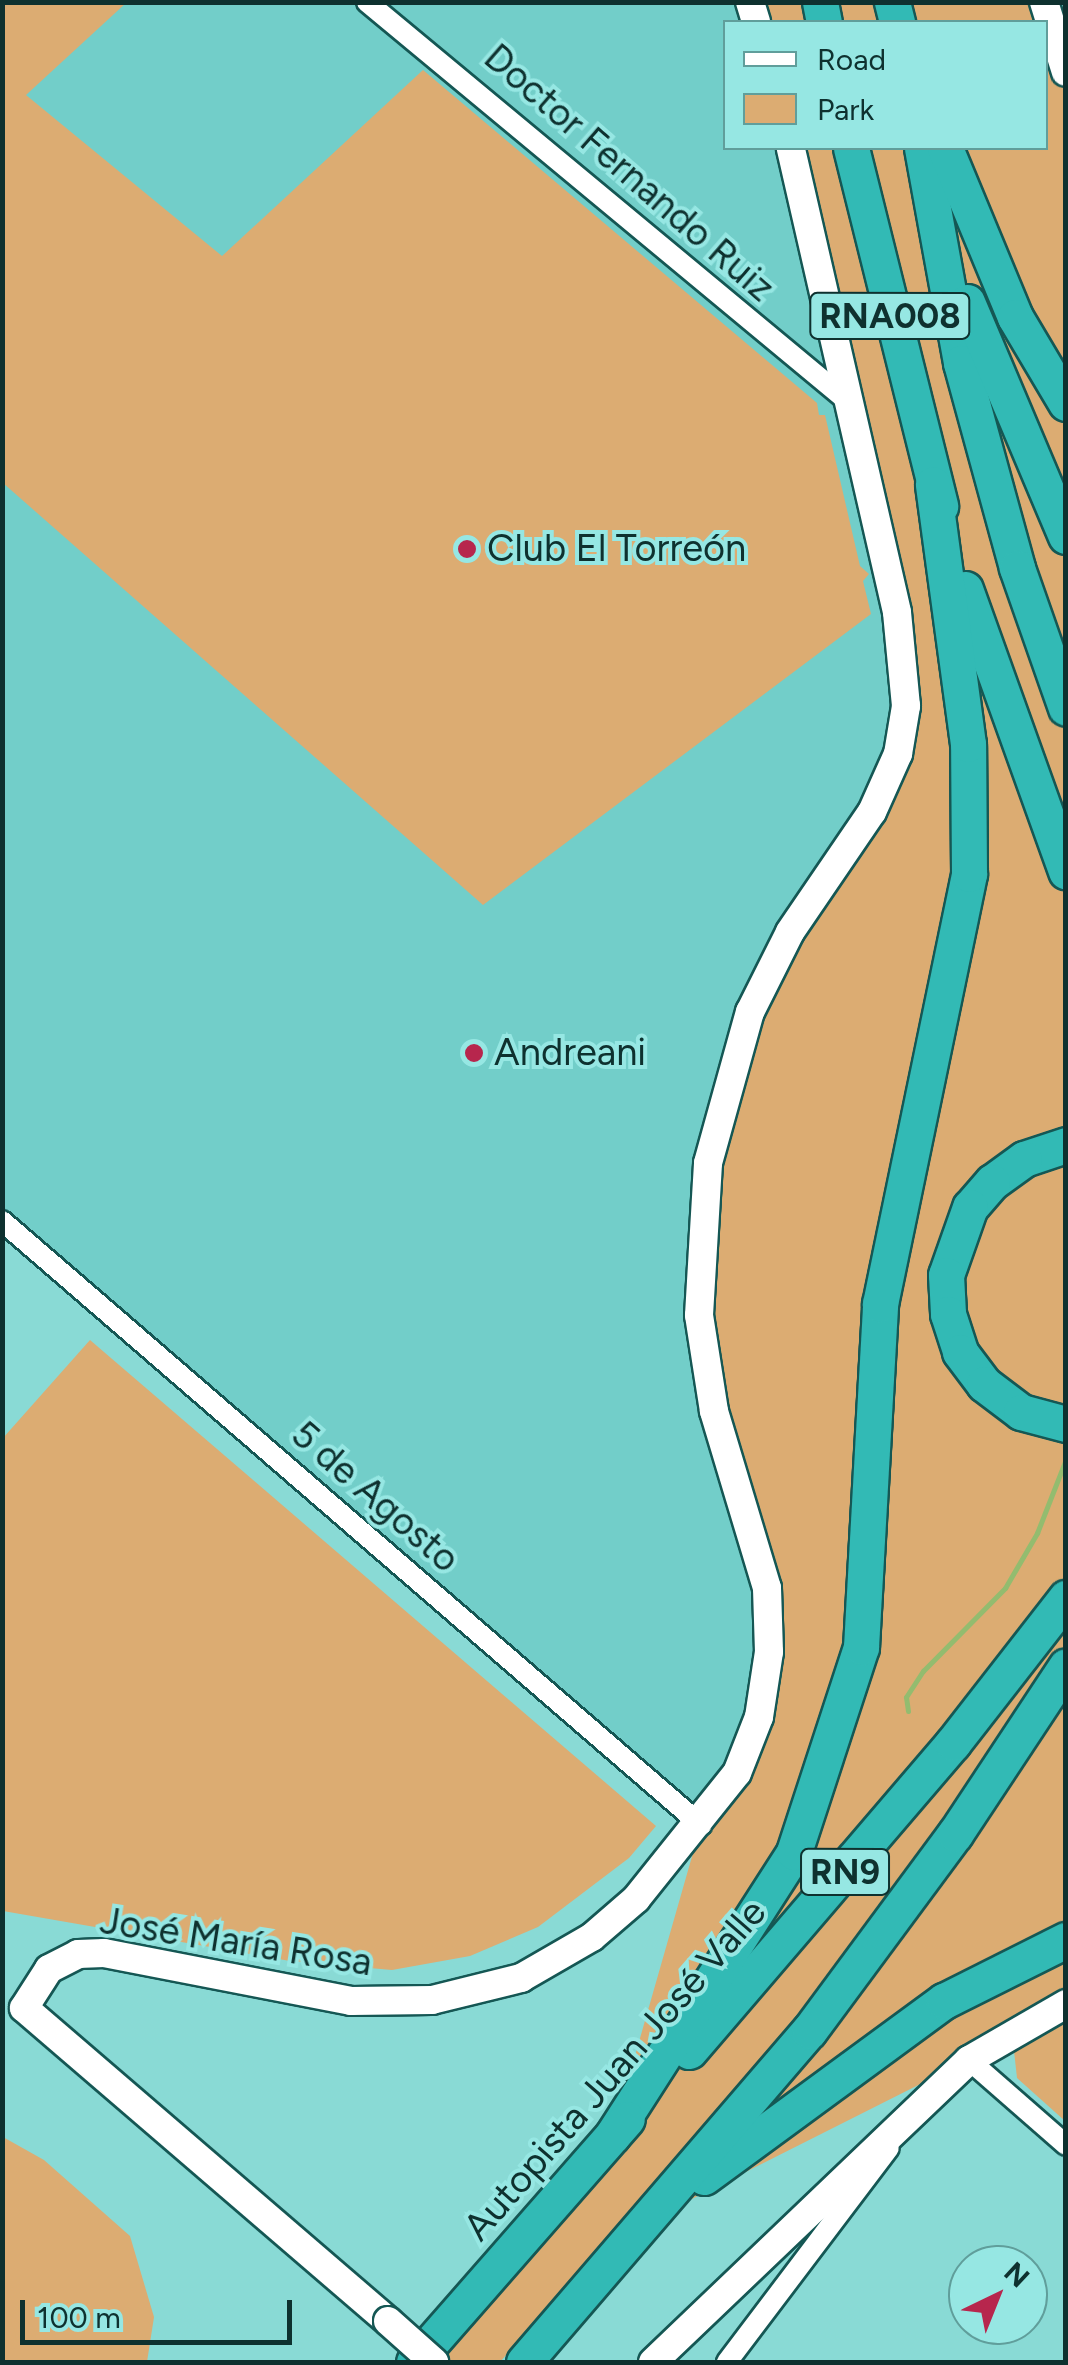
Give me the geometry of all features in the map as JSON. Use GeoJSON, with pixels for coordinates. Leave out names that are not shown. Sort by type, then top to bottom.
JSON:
{"type":"FeatureCollection","features":[{"type":"Feature","properties":{"kind":"highway","name":"RNA008"},"geometry":{"type":"LineString","coordinates":[[851,150],[933,484],[1018,752],[1066,871]]}},
{"type":"Feature","properties":{"kind":"highway","name":"RNA008"},"geometry":{"type":"LineString","coordinates":[[922,150],[961,363],[1018,568],[1066,708]]}},
{"type":"Feature","properties":{"kind":"highway"},"geometry":{"type":"LineString","coordinates":[[946,150],[1015,317],[1066,404]]}},
{"type":"Feature","properties":{"kind":"highway"},"geometry":{"type":"LineString","coordinates":[[941,236],[1066,536]]}},
{"type":"Feature","properties":{"kind":"highway"},"geometry":{"type":"LineString","coordinates":[[612,2136],[794,1852],[860,1647],[880,1304],[969,874],[968,744],[933,484]]}},
{"type":"Feature","properties":{"kind":"highway"},"geometry":{"type":"LineString","coordinates":[[1066,1145],[1024,1159],[992,1182],[954,1240],[946,1275],[948,1314],[960,1352],[984,1384],[1021,1412],[1066,1424]]}},
{"type":"Feature","properties":{"kind":"highway","name":"Autopista Juan José Valle"},"geometry":{"type":"LineString","coordinates":[[414,2362],[848,1870],[1066,1598]]}},
{"type":"Feature","properties":{"kind":"highway","name":"RN9"},"geometry":{"type":"LineString","coordinates":[[524,2362],[648,2221],[882,1936],[1066,1666]]}},
{"type":"Feature","properties":{"kind":"highway"},"geometry":{"type":"LineString","coordinates":[[648,2221],[944,2001],[1066,1940]]}},
{"type":"Feature","properties":{"kind":"main road"},"geometry":{"type":"LineString","coordinates":[[1044,2],[1066,72]]}},
{"type":"Feature","properties":{"kind":"main road"},"geometry":{"type":"LineString","coordinates":[[701,1825],[737,1774],[759,1717],[770,1652],[768,1588],[714,1411],[698,1315],[708,1164],[750,1012],[790,932],[872,812],[898,754],[906,706],[897,612],[844,398],[791,150]]}},
{"type":"Feature","properties":{"kind":"main road","name":"José María Rosa"},"geometry":{"type":"LineString","coordinates":[[434,2362],[24,2008],[39,1983],[63,1960],[104,1954],[351,2001],[432,2000],[478,1991],[553,1964],[592,1937],[636,1899],[701,1825]]}},
{"type":"Feature","properties":{"kind":"main road"},"geometry":{"type":"LineString","coordinates":[[653,2362],[901,2130],[968,2060],[1066,2004]]}},
{"type":"Feature","properties":{"kind":"street","name":"Doctor Fernando Ruiz"},"geometry":{"type":"LineString","coordinates":[[367,2],[844,398]]}},
{"type":"Feature","properties":{"kind":"street","name":"5 de Agosto"},"geometry":{"type":"LineString","coordinates":[[2,1221],[701,1825]]}},
{"type":"Feature","properties":{"kind":"street"},"geometry":{"type":"LineString","coordinates":[[968,2060],[1066,2145]]}},
{"type":"Feature","properties":{"kind":"street"},"geometry":{"type":"LineString","coordinates":[[728,2362],[901,2130]]}},
{"type":"Feature","properties":{"kind":"shaded area"},"geometry":{"type":"Polygon","coordinates":[[[3,3],[750,3],[755,20],[723,20],[723,150],[791,150],[901,645],[767,1588],[759,1717],[701,1825],[3,1221],[3,3]]]}},
{"type":"Feature","properties":{"kind":"green space","name":"Club El Torreón"},"geometry":{"type":"Polygon","coordinates":[[[2,3],[126,3],[26,95],[222,256],[423,70],[817,403],[819,415],[825,415],[860,566],[869,574],[863,581],[871,614],[483,905],[3,483],[2,3]]]}},
{"type":"Feature","properties":{"kind":"green space"},"geometry":{"type":"Polygon","coordinates":[[[750,3],[1044,3],[1066,72],[1065,2004],[968,2060],[648,2221],[639,2202],[500,2362],[431,2362],[612,2136],[701,1825],[737,1773],[769,1652],[699,1315],[724,1090],[840,858],[906,706],[791,150],[1048,150],[1048,20],[755,20],[750,3]]]}},
{"type":"Feature","properties":{"kind":"green space"},"geometry":{"type":"Polygon","coordinates":[[[90,1340],[656,1826],[629,1858],[538,1927],[470,1956],[392,1970],[290,1961],[3,1911],[3,1438],[90,1340]]]}},
{"type":"Feature","properties":{"kind":"green space"},"geometry":{"type":"Polygon","coordinates":[[[1065,2019],[1065,2121],[1017,2078],[1014,2051],[1065,2019]]]}},
{"type":"Feature","properties":{"kind":"green space"},"geometry":{"type":"Polygon","coordinates":[[[3,2137],[44,2160],[130,2236],[154,2317],[147,2362],[3,2362],[3,2137]]]}},
{"type":"Feature","properties":{"kind":"waterway"},"geometry":{"type":"LineString","coordinates":[[908,1711],[906,1697],[923,1671],[1005,1588],[1037,1533],[1066,1459]]}},
{"type":"Feature","properties":{"kind":"place","name":"Club El Torreón"},"geometry":{"type":"Point","coordinates":[467,549]}},
{"type":"Feature","properties":{"kind":"place","name":"Andreani"},"geometry":{"type":"Point","coordinates":[474,1053]}}]}
